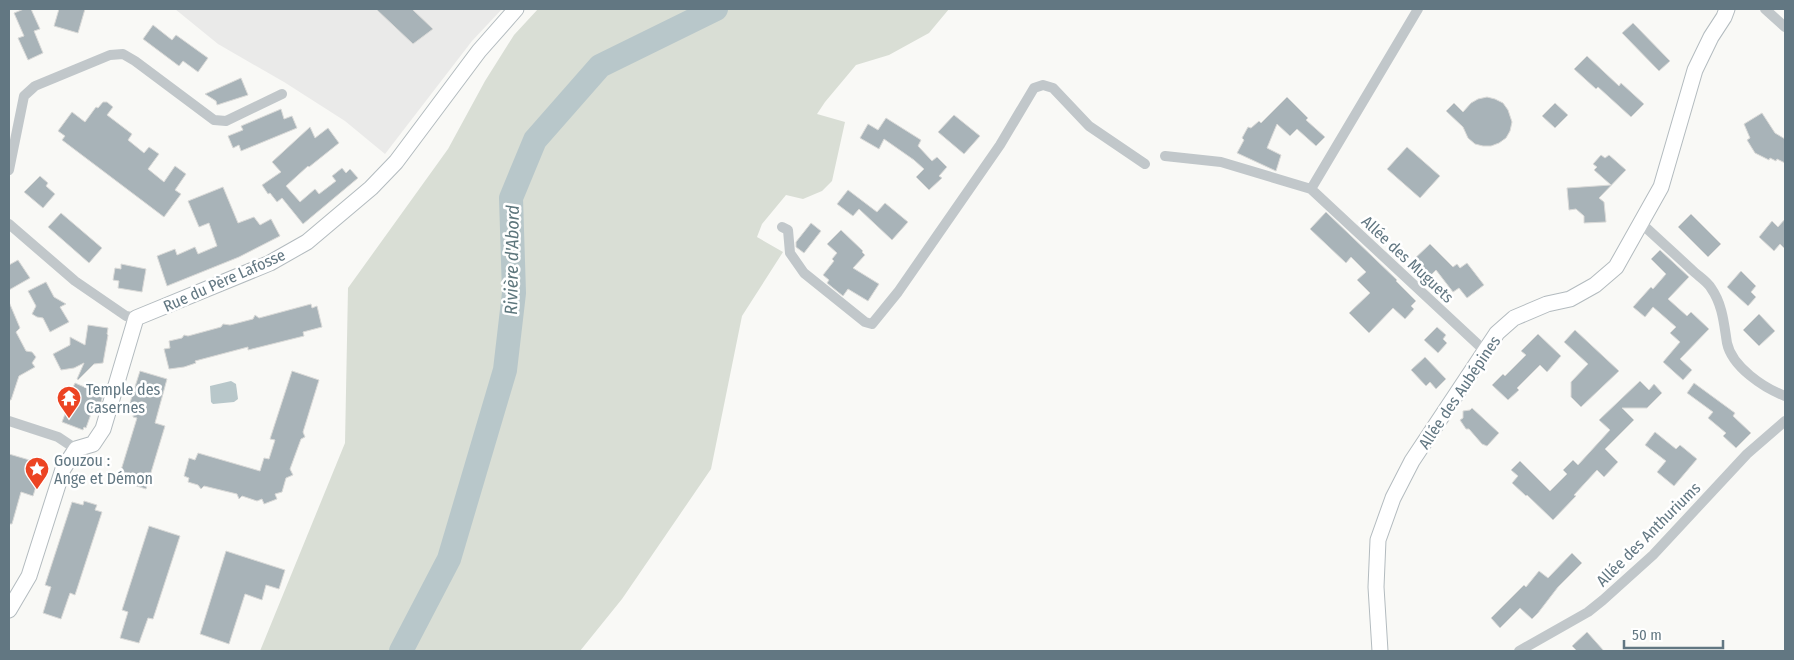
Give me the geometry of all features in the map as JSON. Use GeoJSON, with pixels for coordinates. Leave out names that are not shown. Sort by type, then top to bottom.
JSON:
{"type":"FeatureCollection","features":[{"type":"Feature","properties":{"kind":"street","name":"Rue du Père Lafosse"},"geometry":{"type":"LineString","coordinates":[[136,318],[270,263],[307,242],[371,188],[396,162],[479,51],[516,9]]}},
{"type":"Feature","properties":{"kind":"street"},"geometry":{"type":"LineString","coordinates":[[1311,189],[1418,9]]}},
{"type":"Feature","properties":{"kind":"street","name":"Allée des Aubépines"},"geometry":{"type":"LineString","coordinates":[[1380,651],[1376,587],[1378,540],[1393,498],[1412,461],[1497,333],[1514,318],[1547,304],[1570,299],[1595,284],[1616,267],[1662,187],[1695,70],[1710,38],[1727,9]]}},
{"type":"Feature","properties":{"kind":"street"},"geometry":{"type":"LineString","coordinates":[[1766,9],[1785,27]]}},
{"type":"Feature","properties":{"kind":"street"},"geometry":{"type":"LineString","coordinates":[[9,170],[11,146],[24,96],[35,86],[110,55],[123,54],[135,61],[214,120],[226,120],[282,94]]}},
{"type":"Feature","properties":{"kind":"street"},"geometry":{"type":"LineString","coordinates":[[782,226],[788,230],[790,253],[804,273],[865,322],[872,324],[898,292],[1000,145],[1034,88],[1043,85],[1053,88],[1089,126],[1145,164]]}},
{"type":"Feature","properties":{"kind":"street","name":"Allée des Muguets"},"geometry":{"type":"LineString","coordinates":[[1165,156],[1221,162],[1311,189],[1485,351]]}},
{"type":"Feature","properties":{"kind":"street"},"geometry":{"type":"LineString","coordinates":[[1641,223],[1711,288],[1720,306],[1726,324],[1728,345],[1736,361],[1748,374],[1785,396]]}},
{"type":"Feature","properties":{"kind":"street"},"geometry":{"type":"LineString","coordinates":[[9,224],[75,281],[126,316],[136,318],[103,429],[93,444],[76,449],[63,469],[29,576],[9,610]]}},
{"type":"Feature","properties":{"kind":"street"},"geometry":{"type":"LineString","coordinates":[[9,421],[58,436],[76,449]]}},
{"type":"Feature","properties":{"kind":"street","name":"Allée des Anthuriums"},"geometry":{"type":"LineString","coordinates":[[1519,651],[1588,612],[1603,600],[1653,555],[1747,454],[1785,421]]}},
{"type":"Feature","properties":{"kind":"shaded area"},"geometry":{"type":"Polygon","coordinates":[[[175,9],[502,9],[472,41],[385,154],[345,121],[284,82],[218,44],[175,9]]]}},
{"type":"Feature","properties":{"kind":"shaded area"},"geometry":{"type":"Polygon","coordinates":[[[538,9],[949,9],[929,33],[889,55],[856,65],[817,114],[845,122],[832,181],[822,191],[803,199],[786,195],[762,224],[757,237],[783,252],[742,316],[711,469],[622,599],[580,651],[260,651],[345,443],[348,288],[448,149],[485,81],[514,35],[538,9]]]}},
{"type":"Feature","properties":{"kind":"shaded area"},"geometry":{"type":"Polygon","coordinates":[[[231,381],[236,384],[238,399],[234,402],[213,404],[211,402],[210,386],[231,381]]]}},
{"type":"Feature","properties":{"kind":"building"},"geometry":{"type":"Polygon","coordinates":[[[24,9],[31,9],[40,29],[34,31],[43,53],[28,60],[18,38],[24,36],[14,13],[24,9]]]}},
{"type":"Feature","properties":{"kind":"building"},"geometry":{"type":"Polygon","coordinates":[[[59,9],[85,9],[78,33],[54,26],[59,9]]]}},
{"type":"Feature","properties":{"kind":"building"},"geometry":{"type":"Polygon","coordinates":[[[376,9],[412,9],[433,29],[413,44],[376,9]]]}},
{"type":"Feature","properties":{"kind":"building"},"geometry":{"type":"Polygon","coordinates":[[[1633,23],[1670,61],[1659,71],[1622,33],[1633,23]]]}},
{"type":"Feature","properties":{"kind":"building"},"geometry":{"type":"Polygon","coordinates":[[[153,25],[172,40],[176,35],[208,58],[198,72],[183,61],[179,66],[143,39],[153,25]]]}},
{"type":"Feature","properties":{"kind":"building"},"geometry":{"type":"Polygon","coordinates":[[[1587,56],[1619,86],[1621,83],[1644,104],[1631,117],[1598,87],[1596,89],[1574,69],[1587,56]]]}},
{"type":"Feature","properties":{"kind":"building"},"geometry":{"type":"Polygon","coordinates":[[[241,78],[248,95],[217,105],[216,101],[205,94],[241,78]]]}},
{"type":"Feature","properties":{"kind":"building"},"geometry":{"type":"Polygon","coordinates":[[[1287,97],[1308,118],[1306,120],[1325,137],[1316,146],[1297,129],[1290,136],[1277,124],[1267,148],[1281,155],[1276,171],[1237,153],[1248,127],[1251,128],[1259,121],[1261,123],[1287,97]]]}},
{"type":"Feature","properties":{"kind":"building"},"geometry":{"type":"Polygon","coordinates":[[[1487,97],[1503,103],[1508,110],[1512,122],[1506,138],[1491,146],[1483,146],[1475,144],[1468,138],[1463,127],[1446,111],[1454,103],[1463,112],[1471,103],[1487,97]]]}},
{"type":"Feature","properties":{"kind":"building"},"geometry":{"type":"Polygon","coordinates":[[[103,102],[107,102],[113,107],[107,115],[132,134],[128,140],[144,153],[149,147],[159,154],[148,169],[164,182],[175,166],[186,174],[175,190],[181,194],[164,217],[62,140],[65,136],[58,131],[72,112],[85,122],[96,107],[98,108],[103,102]]]}},
{"type":"Feature","properties":{"kind":"building"},"geometry":{"type":"Polygon","coordinates":[[[1555,103],[1568,115],[1555,128],[1542,116],[1555,103]]]}},
{"type":"Feature","properties":{"kind":"building"},"geometry":{"type":"Polygon","coordinates":[[[281,109],[284,119],[292,116],[297,128],[241,151],[239,145],[233,148],[228,136],[243,130],[241,126],[281,109]]]}},
{"type":"Feature","properties":{"kind":"building"},"geometry":{"type":"Polygon","coordinates":[[[1762,113],[1775,133],[1785,139],[1785,163],[1777,159],[1776,161],[1770,158],[1769,160],[1755,153],[1747,140],[1750,138],[1744,124],[1762,113]]]}},
{"type":"Feature","properties":{"kind":"building"},"geometry":{"type":"Polygon","coordinates":[[[954,115],[980,136],[964,154],[938,132],[954,115]]]}},
{"type":"Feature","properties":{"kind":"building"},"geometry":{"type":"Polygon","coordinates":[[[886,118],[921,140],[918,146],[932,161],[937,157],[947,167],[939,176],[942,178],[929,190],[916,177],[924,169],[914,160],[884,139],[879,149],[860,138],[868,124],[878,130],[886,118]]]}},
{"type":"Feature","properties":{"kind":"building"},"geometry":{"type":"Polygon","coordinates":[[[310,127],[315,138],[328,128],[339,143],[308,166],[286,186],[300,202],[315,189],[319,194],[336,181],[332,176],[342,168],[346,173],[350,169],[358,178],[303,224],[282,198],[277,202],[262,185],[281,172],[272,162],[310,127]]]}},
{"type":"Feature","properties":{"kind":"building"},"geometry":{"type":"Polygon","coordinates":[[[1407,147],[1440,176],[1420,198],[1387,169],[1407,147]]]}},
{"type":"Feature","properties":{"kind":"building"},"geometry":{"type":"Polygon","coordinates":[[[1601,155],[1605,158],[1609,155],[1626,170],[1599,198],[1604,202],[1606,222],[1584,223],[1584,216],[1576,209],[1569,210],[1567,188],[1611,185],[1594,170],[1597,167],[1593,164],[1601,155]]]}},
{"type":"Feature","properties":{"kind":"building"},"geometry":{"type":"Polygon","coordinates":[[[40,176],[48,183],[46,186],[55,194],[43,208],[24,192],[40,176]]]}},
{"type":"Feature","properties":{"kind":"building"},"geometry":{"type":"Polygon","coordinates":[[[223,187],[238,223],[254,217],[260,225],[271,219],[280,236],[239,257],[167,286],[157,256],[175,249],[177,255],[195,247],[198,254],[217,246],[209,223],[199,227],[188,201],[223,187]]]}},
{"type":"Feature","properties":{"kind":"building"},"geometry":{"type":"Polygon","coordinates":[[[848,190],[877,212],[885,203],[908,222],[892,240],[859,209],[853,216],[837,204],[848,190]]]}},
{"type":"Feature","properties":{"kind":"building"},"geometry":{"type":"Polygon","coordinates":[[[1326,212],[1397,280],[1416,301],[1411,306],[1414,309],[1405,319],[1393,308],[1369,333],[1349,313],[1370,293],[1357,280],[1366,272],[1351,257],[1346,263],[1310,229],[1326,212]]]}},
{"type":"Feature","properties":{"kind":"building"},"geometry":{"type":"Polygon","coordinates":[[[61,213],[102,248],[89,263],[48,227],[61,213]]]}},
{"type":"Feature","properties":{"kind":"building"},"geometry":{"type":"Polygon","coordinates":[[[1691,214],[1721,244],[1708,257],[1678,227],[1691,214]]]}},
{"type":"Feature","properties":{"kind":"building"},"geometry":{"type":"Polygon","coordinates":[[[1785,219],[1785,249],[1780,244],[1774,251],[1759,237],[1772,221],[1778,227],[1785,219]]]}},
{"type":"Feature","properties":{"kind":"building"},"geometry":{"type":"Polygon","coordinates":[[[811,223],[821,231],[804,253],[796,247],[796,242],[811,223]]]}},
{"type":"Feature","properties":{"kind":"building"},"geometry":{"type":"Polygon","coordinates":[[[841,230],[865,255],[853,268],[879,284],[868,301],[848,289],[843,296],[827,283],[829,280],[823,275],[834,261],[832,259],[837,253],[827,244],[841,230]]]}},
{"type":"Feature","properties":{"kind":"building"},"geometry":{"type":"Polygon","coordinates":[[[1430,244],[1453,267],[1457,264],[1460,268],[1467,263],[1484,285],[1467,298],[1459,288],[1453,292],[1436,270],[1428,278],[1411,262],[1430,244]]]}},
{"type":"Feature","properties":{"kind":"building"},"geometry":{"type":"Polygon","coordinates":[[[1660,250],[1689,277],[1668,299],[1687,316],[1691,312],[1709,329],[1680,359],[1692,370],[1683,380],[1663,362],[1680,342],[1670,333],[1676,327],[1653,307],[1645,317],[1633,307],[1666,274],[1651,259],[1660,250]]]}},
{"type":"Feature","properties":{"kind":"building"},"geometry":{"type":"Polygon","coordinates":[[[18,260],[30,278],[9,290],[9,265],[18,260]]]}},
{"type":"Feature","properties":{"kind":"building"},"geometry":{"type":"Polygon","coordinates":[[[121,264],[146,269],[142,292],[118,288],[119,281],[113,280],[115,268],[121,269],[121,264]]]}},
{"type":"Feature","properties":{"kind":"building"},"geometry":{"type":"Polygon","coordinates":[[[1741,271],[1756,286],[1751,292],[1756,297],[1748,306],[1727,287],[1741,271]]]}},
{"type":"Feature","properties":{"kind":"building"},"geometry":{"type":"Polygon","coordinates":[[[46,282],[54,297],[66,304],[60,307],[69,322],[50,332],[43,318],[32,314],[36,306],[28,291],[46,282]]]}},
{"type":"Feature","properties":{"kind":"building"},"geometry":{"type":"Polygon","coordinates":[[[9,302],[20,328],[16,332],[26,351],[32,352],[36,357],[32,363],[35,367],[19,376],[11,400],[9,400],[9,302]]]}},
{"type":"Feature","properties":{"kind":"building"},"geometry":{"type":"Polygon","coordinates":[[[311,304],[312,308],[317,306],[322,327],[303,332],[304,336],[248,350],[248,347],[195,361],[196,363],[184,367],[169,369],[164,349],[170,348],[169,341],[182,338],[184,335],[188,336],[221,327],[223,324],[230,325],[253,319],[255,315],[259,318],[311,304]]]}},
{"type":"Feature","properties":{"kind":"building"},"geometry":{"type":"Polygon","coordinates":[[[1759,314],[1775,331],[1759,346],[1743,330],[1759,314]]]}},
{"type":"Feature","properties":{"kind":"building"},"geometry":{"type":"Polygon","coordinates":[[[88,325],[108,328],[103,363],[94,364],[78,380],[84,363],[74,368],[61,370],[53,354],[70,345],[70,337],[85,345],[88,325]]]}},
{"type":"Feature","properties":{"kind":"building"},"geometry":{"type":"Polygon","coordinates":[[[1437,327],[1446,335],[1443,339],[1447,343],[1438,353],[1424,340],[1437,327]]]}},
{"type":"Feature","properties":{"kind":"building"},"geometry":{"type":"Polygon","coordinates":[[[1575,330],[1619,371],[1581,407],[1571,397],[1571,382],[1588,364],[1564,342],[1575,330]]]}},
{"type":"Feature","properties":{"kind":"building"},"geometry":{"type":"Polygon","coordinates":[[[1538,334],[1561,356],[1547,372],[1540,365],[1508,400],[1492,385],[1503,374],[1505,376],[1526,355],[1521,351],[1538,334]]]}},
{"type":"Feature","properties":{"kind":"building"},"geometry":{"type":"Polygon","coordinates":[[[1425,357],[1446,379],[1436,389],[1430,382],[1426,386],[1411,370],[1425,357]]]}},
{"type":"Feature","properties":{"kind":"building"},"geometry":{"type":"Polygon","coordinates":[[[140,371],[167,379],[155,423],[165,426],[146,489],[118,480],[137,418],[133,417],[134,411],[128,409],[140,371]]]}},
{"type":"Feature","properties":{"kind":"building"},"geometry":{"type":"Polygon","coordinates":[[[292,371],[319,380],[303,432],[305,437],[301,439],[290,469],[293,475],[286,478],[282,492],[275,494],[277,499],[264,504],[262,499],[257,501],[242,496],[239,499],[237,494],[204,486],[201,489],[198,485],[188,482],[189,478],[184,476],[189,458],[195,460],[198,453],[260,471],[264,458],[269,459],[275,440],[270,439],[292,371]]]}},
{"type":"Feature","properties":{"kind":"building"},"geometry":{"type":"Polygon","coordinates":[[[1640,381],[1649,390],[1654,384],[1662,393],[1647,408],[1622,408],[1634,420],[1605,449],[1618,462],[1604,477],[1597,470],[1553,520],[1512,483],[1518,476],[1511,470],[1520,461],[1550,491],[1567,474],[1563,470],[1573,460],[1578,465],[1610,430],[1599,420],[1640,381]]]}},
{"type":"Feature","properties":{"kind":"building"},"geometry":{"type":"Polygon","coordinates":[[[75,383],[103,395],[98,413],[92,411],[86,428],[84,427],[83,430],[62,422],[70,401],[67,400],[75,383]]]}},
{"type":"Feature","properties":{"kind":"building"},"geometry":{"type":"Polygon","coordinates":[[[1694,383],[1735,413],[1733,416],[1751,433],[1736,448],[1723,436],[1726,433],[1708,418],[1713,412],[1687,393],[1694,383]]]}},
{"type":"Feature","properties":{"kind":"building"},"geometry":{"type":"Polygon","coordinates":[[[1472,408],[1499,433],[1487,446],[1482,444],[1469,429],[1466,429],[1460,420],[1463,418],[1463,411],[1472,408]]]}},
{"type":"Feature","properties":{"kind":"building"},"geometry":{"type":"Polygon","coordinates":[[[1655,432],[1676,449],[1680,445],[1697,459],[1674,486],[1657,472],[1666,461],[1645,445],[1655,432]]]}},
{"type":"Feature","properties":{"kind":"building"},"geometry":{"type":"Polygon","coordinates":[[[9,454],[43,464],[33,496],[21,492],[12,524],[9,524],[9,454]]]}},
{"type":"Feature","properties":{"kind":"building"},"geometry":{"type":"Polygon","coordinates":[[[84,501],[97,505],[95,510],[102,512],[75,595],[70,593],[61,619],[43,613],[51,587],[45,585],[72,502],[83,505],[84,501]]]}},
{"type":"Feature","properties":{"kind":"building"},"geometry":{"type":"Polygon","coordinates":[[[149,526],[180,536],[153,619],[148,618],[139,643],[120,638],[128,612],[122,610],[149,526]]]}},
{"type":"Feature","properties":{"kind":"building"},"geometry":{"type":"Polygon","coordinates":[[[226,551],[285,570],[279,589],[266,585],[262,600],[245,594],[229,644],[200,634],[226,551]]]}},
{"type":"Feature","properties":{"kind":"building"},"geometry":{"type":"Polygon","coordinates":[[[1572,553],[1582,563],[1558,587],[1538,613],[1532,619],[1520,608],[1500,628],[1491,618],[1524,585],[1526,587],[1539,571],[1548,578],[1572,553]]]}},
{"type":"Feature","properties":{"kind":"building"},"geometry":{"type":"Polygon","coordinates":[[[1587,632],[1604,651],[1577,651],[1572,646],[1587,632]]]}},
{"type":"Feature","properties":{"kind":"waterway","name":"Rivière d'Abord"},"geometry":{"type":"LineString","coordinates":[[401,651],[449,559],[505,370],[514,293],[511,198],[535,140],[600,66],[716,9]]}},
{"type":"Feature","properties":{"kind":"place","name":"Temple des Casernes"},"geometry":{"type":"Point","coordinates":[69,419]}},
{"type":"Feature","properties":{"kind":"place","name":"Gouzou : Ange et Démon"},"geometry":{"type":"Point","coordinates":[37,490]}}]}
